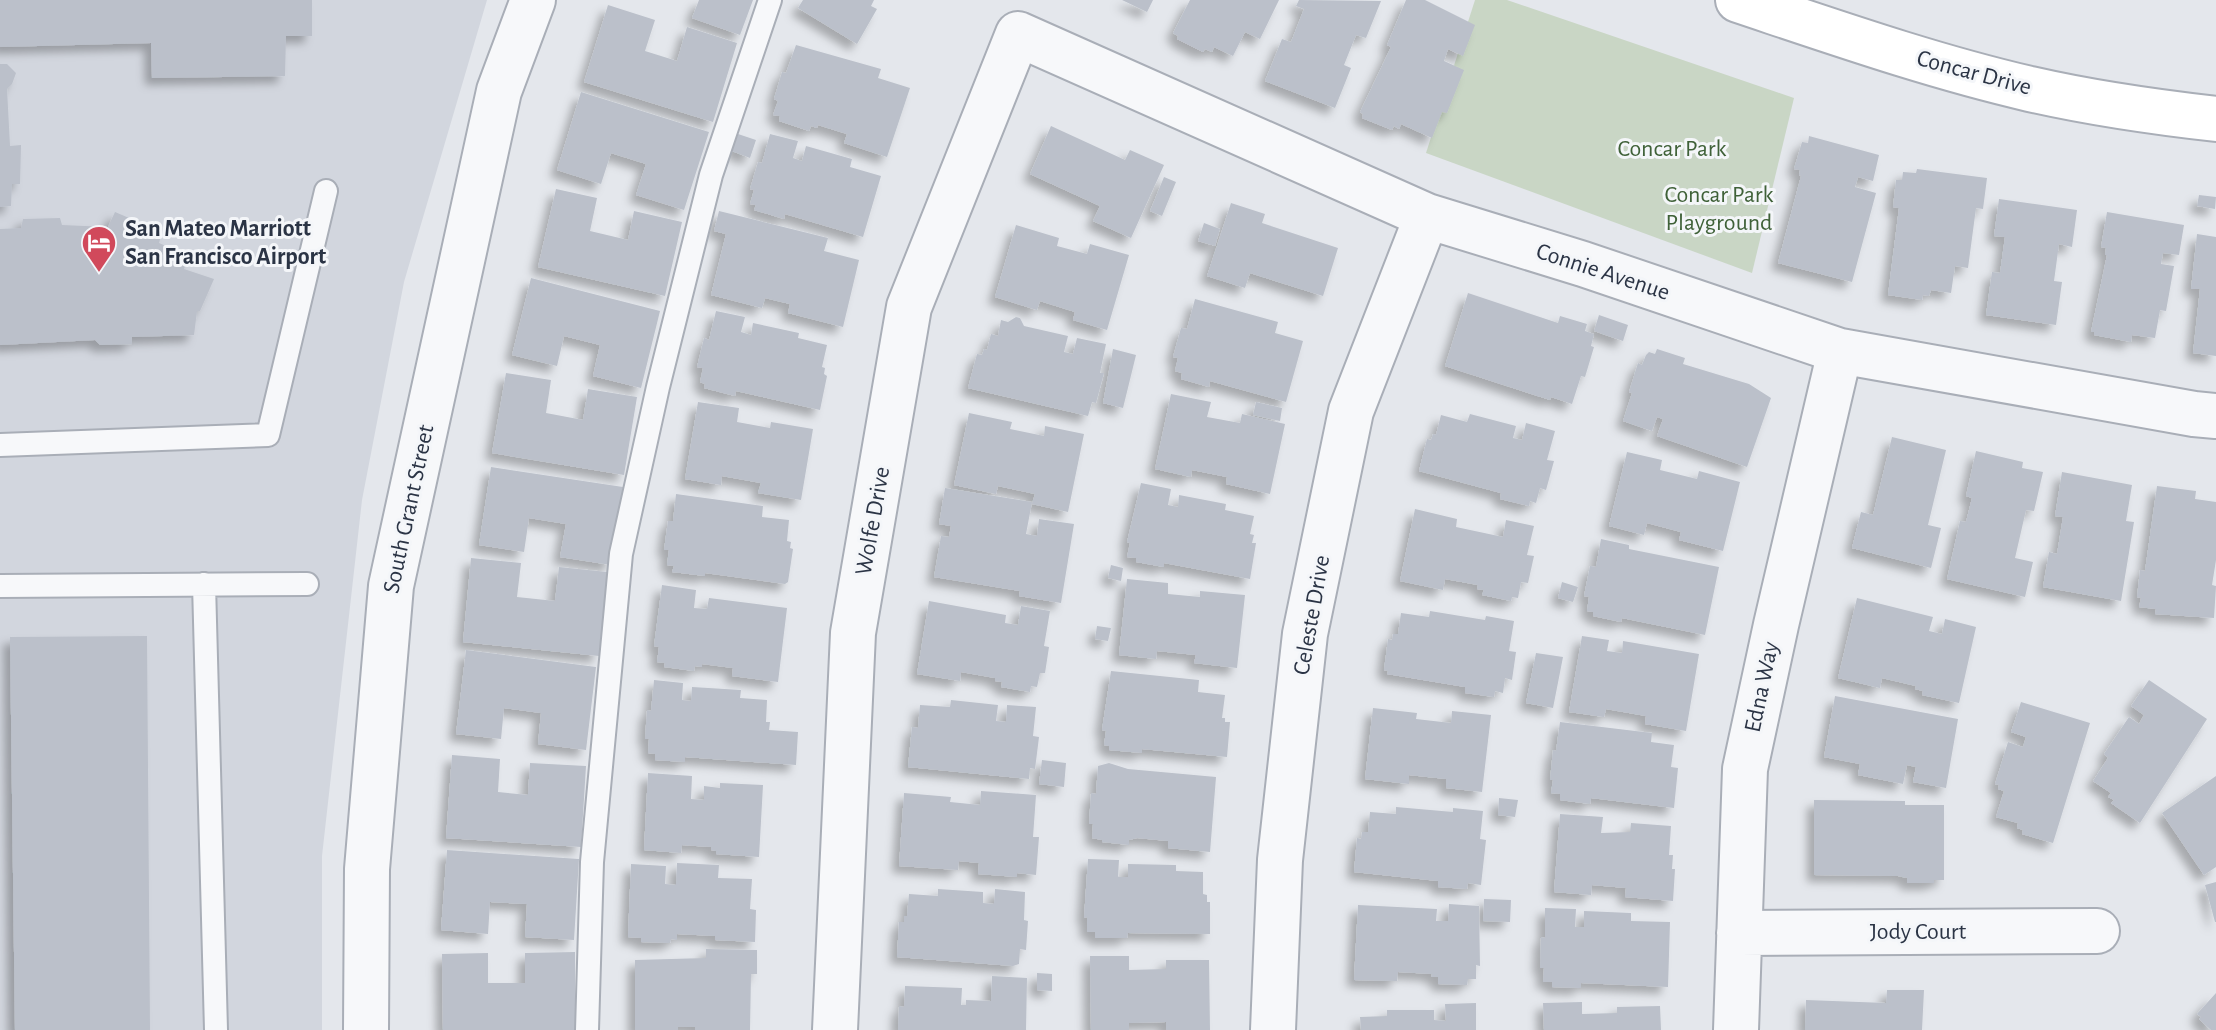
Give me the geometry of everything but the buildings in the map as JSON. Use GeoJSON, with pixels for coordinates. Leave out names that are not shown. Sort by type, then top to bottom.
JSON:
{"type":"FeatureCollection","features":[{"type":"Feature","properties":{"kind":"main road","name":"Concar Drive"},"geometry":{"type":"LineString","coordinates":[[1738,0],[1902,54],[2030,89],[2216,119]]}},
{"type":"Feature","properties":{"kind":"street","name":"South Grant Street"},"geometry":{"type":"LineString","coordinates":[[366,1030],[367,869],[391,586],[499,91],[533,0]]}},
{"type":"Feature","properties":{"kind":"street","name":"Connie Avenue"},"geometry":{"type":"LineString","coordinates":[[1018,34],[1427,216],[1583,264],[1840,351],[2216,416]]}},
{"type":"Feature","properties":{"kind":"street","name":"Wolfe Drive"},"geometry":{"type":"LineString","coordinates":[[835,1030],[853,633],[909,307],[1018,34]]}},
{"type":"Feature","properties":{"kind":"street","name":"Celeste Drive"},"geometry":{"type":"LineString","coordinates":[[1273,1030],[1280,860],[1305,634],[1351,411],[1427,216]]}},
{"type":"Feature","properties":{"kind":"street","name":"Edna Way"},"geometry":{"type":"LineString","coordinates":[[1736,1030],[1745,769],[1840,351]]}},
{"type":"Feature","properties":{"kind":"street","name":"Jody Court"},"geometry":{"type":"LineString","coordinates":[[1739,933],[2097,931]]}},
{"type":"Feature","properties":{"kind":"lane"},"geometry":{"type":"LineString","coordinates":[[587,1030],[592,862],[621,554],[658,387],[711,175],[770,0]]}},
{"type":"Feature","properties":{"kind":"lane"},"geometry":{"type":"LineString","coordinates":[[0,445],[268,435],[326,191]]}},
{"type":"Feature","properties":{"kind":"lane"},"geometry":{"type":"LineString","coordinates":[[204,584],[216,1030]]}},
{"type":"Feature","properties":{"kind":"lane"},"geometry":{"type":"LineString","coordinates":[[0,586],[307,584]]}},
{"type":"Feature","properties":{"kind":"shaded area"},"geometry":{"type":"Polygon","coordinates":[[[0,0],[487,0],[404,282],[362,500],[322,856],[322,1030],[0,1030],[0,0]]]}},
{"type":"Feature","properties":{"kind":"green space","name":"Concar Park"},"geometry":{"type":"Polygon","coordinates":[[[1475,0],[1507,0],[1794,98],[1752,273],[1426,153],[1475,0]]]}},
{"type":"Feature","properties":{"kind":"place","name":"San Mateo Marriott San Francisco Airport"},"geometry":{"type":"Point","coordinates":[99,274]}},
{"type":"Feature","properties":{"kind":"park label","name":"Concar Park Playground"},"geometry":{"type":"Point","coordinates":[1719,209]}}]}
